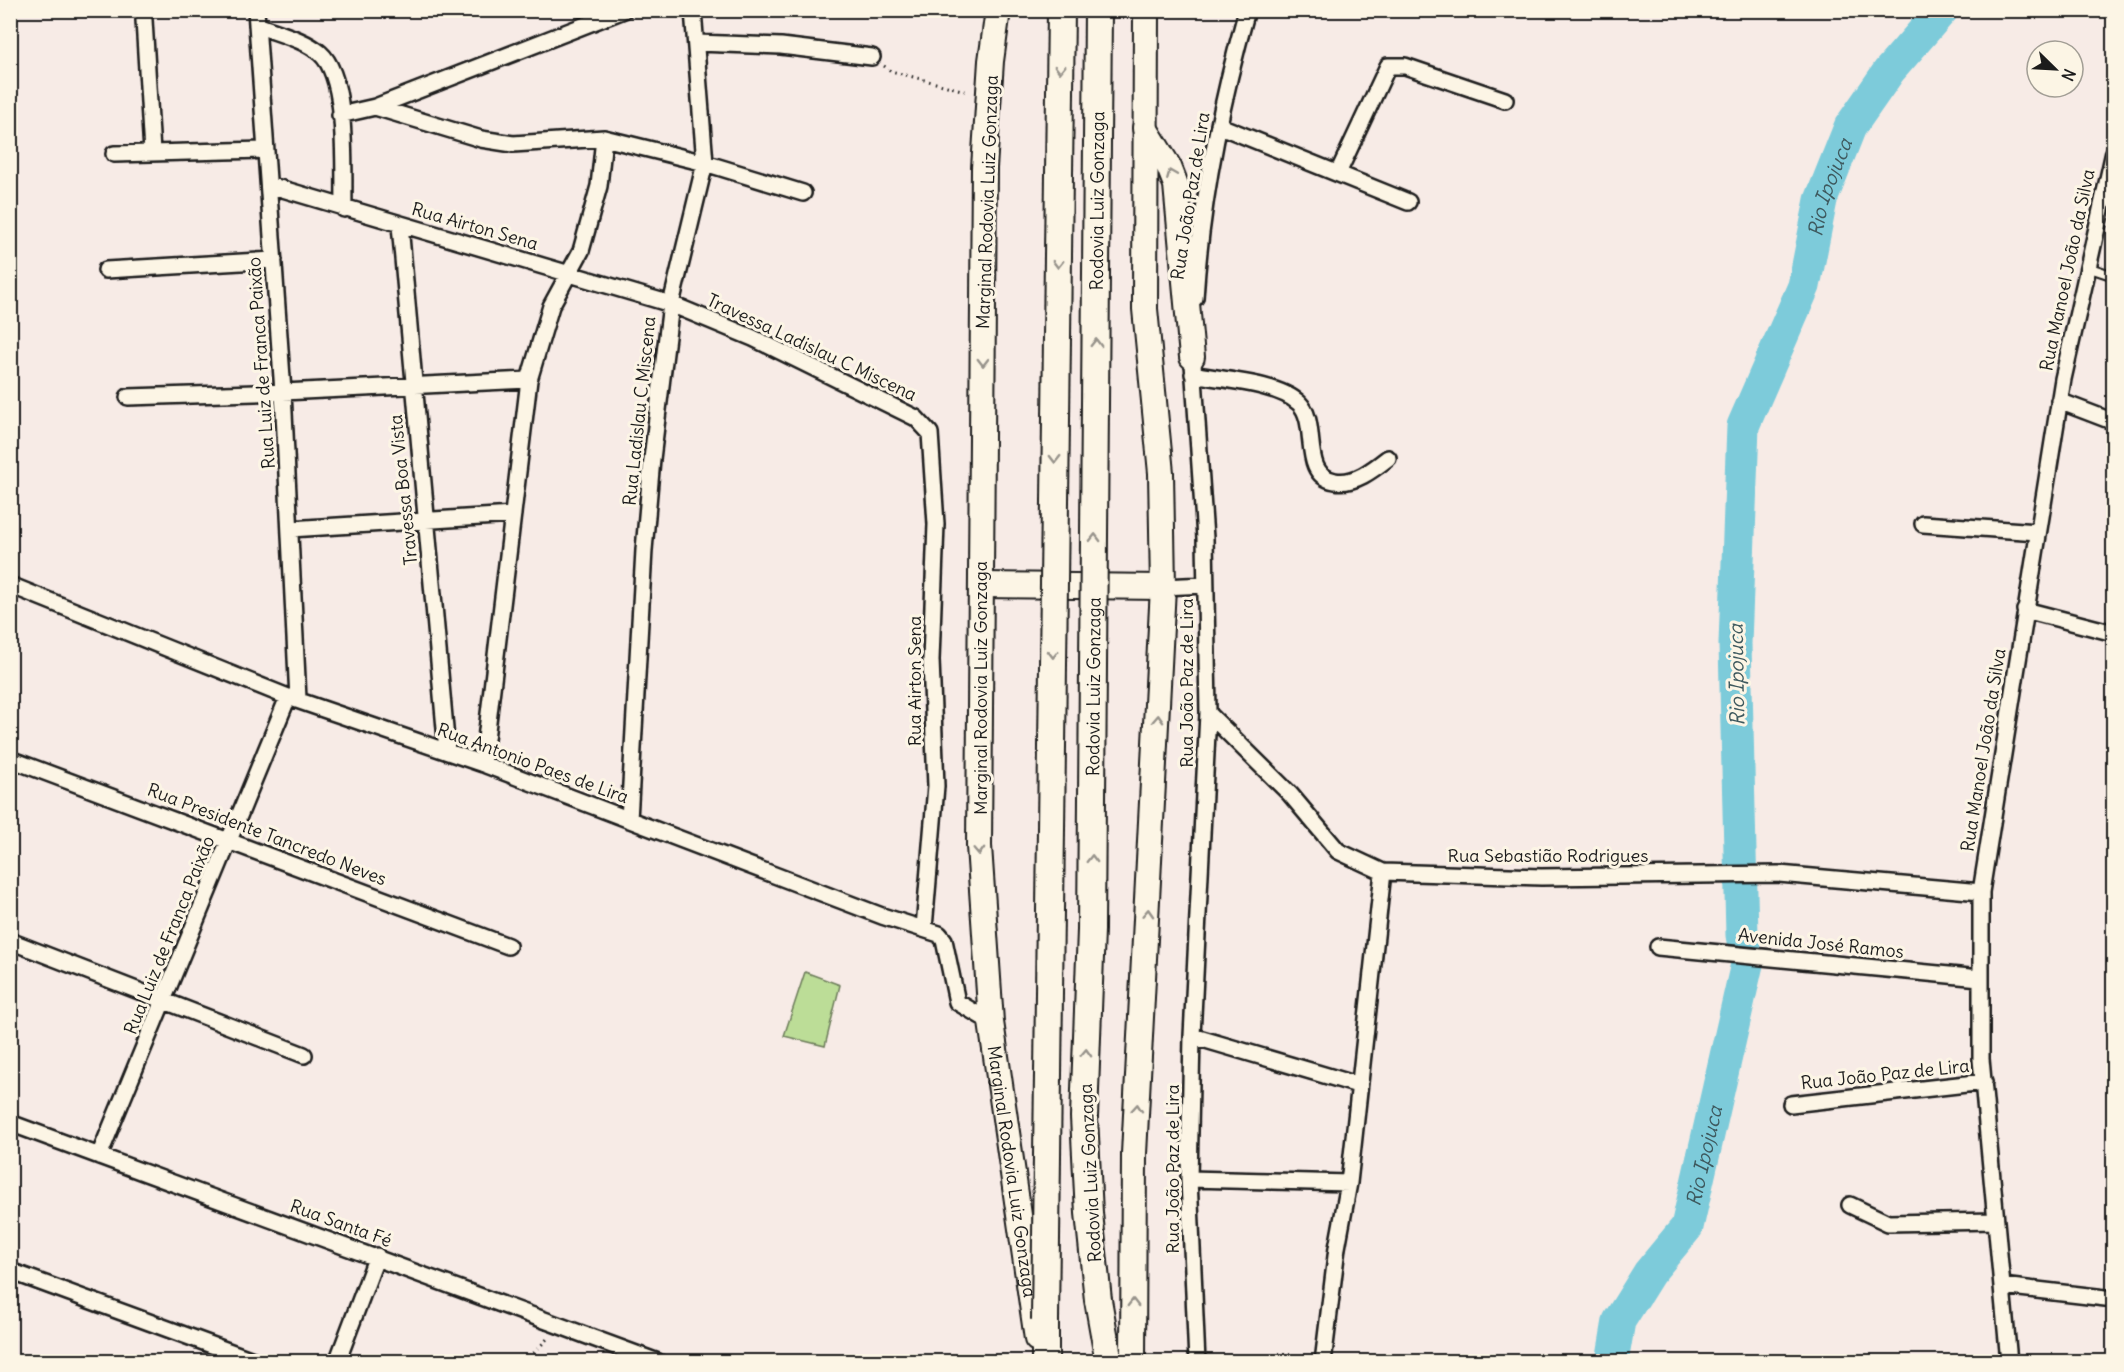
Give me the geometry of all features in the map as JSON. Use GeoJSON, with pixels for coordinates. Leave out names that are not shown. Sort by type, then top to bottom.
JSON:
{"type":"FeatureCollection","features":[{"type":"Feature","properties":{"kind":"highway","name":"Rodovia Luiz Gonzaga"},"geometry":{"type":"LineString","coordinates":[[1045,1362],[1061,10]]}},
{"type":"Feature","properties":{"kind":"highway","name":"Rodovia Luiz Gonzaga"},"geometry":{"type":"LineString","coordinates":[[1098,10],[1091,930],[1084,1117],[1089,1213],[1098,1300],[1109,1362]]}},
{"type":"Feature","properties":{"kind":"main road","name":"Marginal Rodovia Luiz Gonzaga"},"geometry":{"type":"LineString","coordinates":[[998,10],[988,97],[984,168],[979,846],[991,1022],[1040,1362]]}},
{"type":"Feature","properties":{"kind":"main road"},"geometry":{"type":"LineString","coordinates":[[1133,1362],[1134,1154],[1163,587],[1161,473],[1145,309],[1146,10]]}},
{"type":"Feature","properties":{"kind":"main road"},"geometry":{"type":"LineString","coordinates":[[1145,128],[1169,167],[1176,185],[1192,365]]}},
{"type":"Feature","properties":{"kind":"main road"},"geometry":{"type":"LineString","coordinates":[[981,585],[1163,587]]}},
{"type":"Feature","properties":{"kind":"street"},"geometry":{"type":"LineString","coordinates":[[340,115],[375,107],[624,10]]}},
{"type":"Feature","properties":{"kind":"street","name":"Rua Ladislau C Miscena"},"geometry":{"type":"LineString","coordinates":[[628,820],[644,550],[671,304],[705,164],[693,10]]}},
{"type":"Feature","properties":{"kind":"street","name":"Rua João Paz de Lira"},"geometry":{"type":"LineString","coordinates":[[1197,1362],[1190,1179],[1192,1036],[1208,713],[1202,479],[1192,365],[1198,260],[1220,126],[1232,66],[1247,10]]}},
{"type":"Feature","properties":{"kind":"street","name":"Rua Luiz de Franca Paixão"},"geometry":{"type":"LineString","coordinates":[[256,18],[321,53],[331,67],[336,82],[340,115],[344,208]]}},
{"type":"Feature","properties":{"kind":"street","name":"Rua Luiz de Franca Paixão"},"geometry":{"type":"LineString","coordinates":[[99,1156],[229,840],[293,698],[290,529],[283,392],[256,18]]}},
{"type":"Feature","properties":{"kind":"street"},"geometry":{"type":"LineString","coordinates":[[144,20],[152,152]]}},
{"type":"Feature","properties":{"kind":"street"},"geometry":{"type":"LineString","coordinates":[[697,43],[781,46],[872,57]]}},
{"type":"Feature","properties":{"kind":"street"},"geometry":{"type":"LineString","coordinates":[[1338,173],[1388,66],[1405,66],[1505,100]]}},
{"type":"Feature","properties":{"kind":"street"},"geometry":{"type":"LineString","coordinates":[[375,107],[482,139],[513,144],[604,138],[705,164],[803,193]]}},
{"type":"Feature","properties":{"kind":"street"},"geometry":{"type":"LineString","coordinates":[[1220,126],[1408,202]]}},
{"type":"Feature","properties":{"kind":"street"},"geometry":{"type":"LineString","coordinates":[[483,764],[529,380],[551,306],[571,274],[581,251],[599,186],[604,138]]}},
{"type":"Feature","properties":{"kind":"street"},"geometry":{"type":"LineString","coordinates":[[114,154],[266,150]]}},
{"type":"Feature","properties":{"kind":"street","name":"Rua Manoel João da Silva"},"geometry":{"type":"LineString","coordinates":[[2009,1362],[1984,1082],[1980,978],[1981,892],[2059,401],[2113,156]]}},
{"type":"Feature","properties":{"kind":"street","name":"Rua Airton Sena"},"geometry":{"type":"LineString","coordinates":[[269,185],[671,304]]}},
{"type":"Feature","properties":{"kind":"street","name":"Travessa Boa Vista"},"geometry":{"type":"LineString","coordinates":[[400,225],[412,386],[447,751]]}},
{"type":"Feature","properties":{"kind":"street"},"geometry":{"type":"LineString","coordinates":[[106,270],[274,260]]}},
{"type":"Feature","properties":{"kind":"street","name":"Travessa Ladislau C Miscena"},"geometry":{"type":"LineString","coordinates":[[671,304],[753,338],[916,418],[930,433]]}},
{"type":"Feature","properties":{"kind":"street"},"geometry":{"type":"LineString","coordinates":[[1192,365],[1272,390],[1297,401],[1306,414],[1318,472],[1327,480],[1338,482],[1351,480],[1370,471],[1388,458]]}},
{"type":"Feature","properties":{"kind":"street"},"geometry":{"type":"LineString","coordinates":[[128,397],[529,380]]}},
{"type":"Feature","properties":{"kind":"street"},"geometry":{"type":"LineString","coordinates":[[2059,401],[2114,422]]}},
{"type":"Feature","properties":{"kind":"street","name":"Rua Airton Sena"},"geometry":{"type":"LineString","coordinates":[[924,928],[936,786],[931,660],[936,524],[930,433]]}},
{"type":"Feature","properties":{"kind":"street"},"geometry":{"type":"LineString","coordinates":[[290,529],[513,515]]}},
{"type":"Feature","properties":{"kind":"street"},"geometry":{"type":"LineString","coordinates":[[1923,524],[2038,532]]}},
{"type":"Feature","properties":{"kind":"street","name":"Rua Antonio Paes de Lira"},"geometry":{"type":"LineString","coordinates":[[10,585],[293,698],[483,764],[882,916],[939,934],[945,940],[957,1002],[991,1022]]}},
{"type":"Feature","properties":{"kind":"street"},"geometry":{"type":"LineString","coordinates":[[1163,587],[1206,585]]}},
{"type":"Feature","properties":{"kind":"street"},"geometry":{"type":"LineString","coordinates":[[2025,609],[2114,633]]}},
{"type":"Feature","properties":{"kind":"street","name":"Rua Sebastião Rodrigues"},"geometry":{"type":"LineString","coordinates":[[1208,713],[1290,794],[1338,851],[1383,872],[1541,877],[1779,874],[1981,892]]}},
{"type":"Feature","properties":{"kind":"street","name":"Rua Presidente Tancredo Neves"},"geometry":{"type":"LineString","coordinates":[[10,759],[508,946]]}},
{"type":"Feature","properties":{"kind":"street"},"geometry":{"type":"LineString","coordinates":[[1323,1362],[1337,1248],[1349,1183],[1383,872]]}},
{"type":"Feature","properties":{"kind":"street"},"geometry":{"type":"LineString","coordinates":[[10,941],[304,1055]]}},
{"type":"Feature","properties":{"kind":"street","name":"Avenida José Ramos"},"geometry":{"type":"LineString","coordinates":[[1658,947],[1980,978]]}},
{"type":"Feature","properties":{"kind":"street"},"geometry":{"type":"LineString","coordinates":[[1192,1036],[1358,1085]]}},
{"type":"Feature","properties":{"kind":"street","name":"Rua João Paz de Lira"},"geometry":{"type":"LineString","coordinates":[[1791,1104],[1984,1082]]}},
{"type":"Feature","properties":{"kind":"street","name":"Rua Santa Fé"},"geometry":{"type":"LineString","coordinates":[[10,1123],[377,1256],[651,1360]]}},
{"type":"Feature","properties":{"kind":"street"},"geometry":{"type":"LineString","coordinates":[[1190,1179],[1349,1183]]}},
{"type":"Feature","properties":{"kind":"street"},"geometry":{"type":"LineString","coordinates":[[1850,1205],[1888,1223],[1996,1221]]}},
{"type":"Feature","properties":{"kind":"street"},"geometry":{"type":"LineString","coordinates":[[337,1362],[377,1256]]}},
{"type":"Feature","properties":{"kind":"street"},"geometry":{"type":"LineString","coordinates":[[10,1270],[258,1362]]}},
{"type":"Feature","properties":{"kind":"street"},"geometry":{"type":"LineString","coordinates":[[2002,1286],[2114,1299]]}},
{"type":"Feature","properties":{"kind":"lane"},"geometry":{"type":"LineString","coordinates":[[2087,267],[2114,276]]}},
{"type":"Feature","properties":{"kind":"path"},"geometry":{"type":"LineString","coordinates":[[872,57],[891,71],[988,97]]}},
{"type":"Feature","properties":{"kind":"path"},"geometry":{"type":"LineString","coordinates":[[525,1362],[563,1325]]}},
{"type":"Feature","properties":{"kind":"green space"},"geometry":{"type":"Polygon","coordinates":[[[805,972],[840,985],[825,1046],[784,1036],[805,972]]]}},
{"type":"Feature","properties":{"kind":"waterway","name":"Rio Ipojuca"},"geometry":{"type":"LineString","coordinates":[[1612,1362],[1619,1321],[1649,1273],[1687,1227],[1747,964],[1742,935],[1735,644],[1743,426],[1804,286],[1821,200],[1850,127],[1889,71],[1942,10]]}}]}
